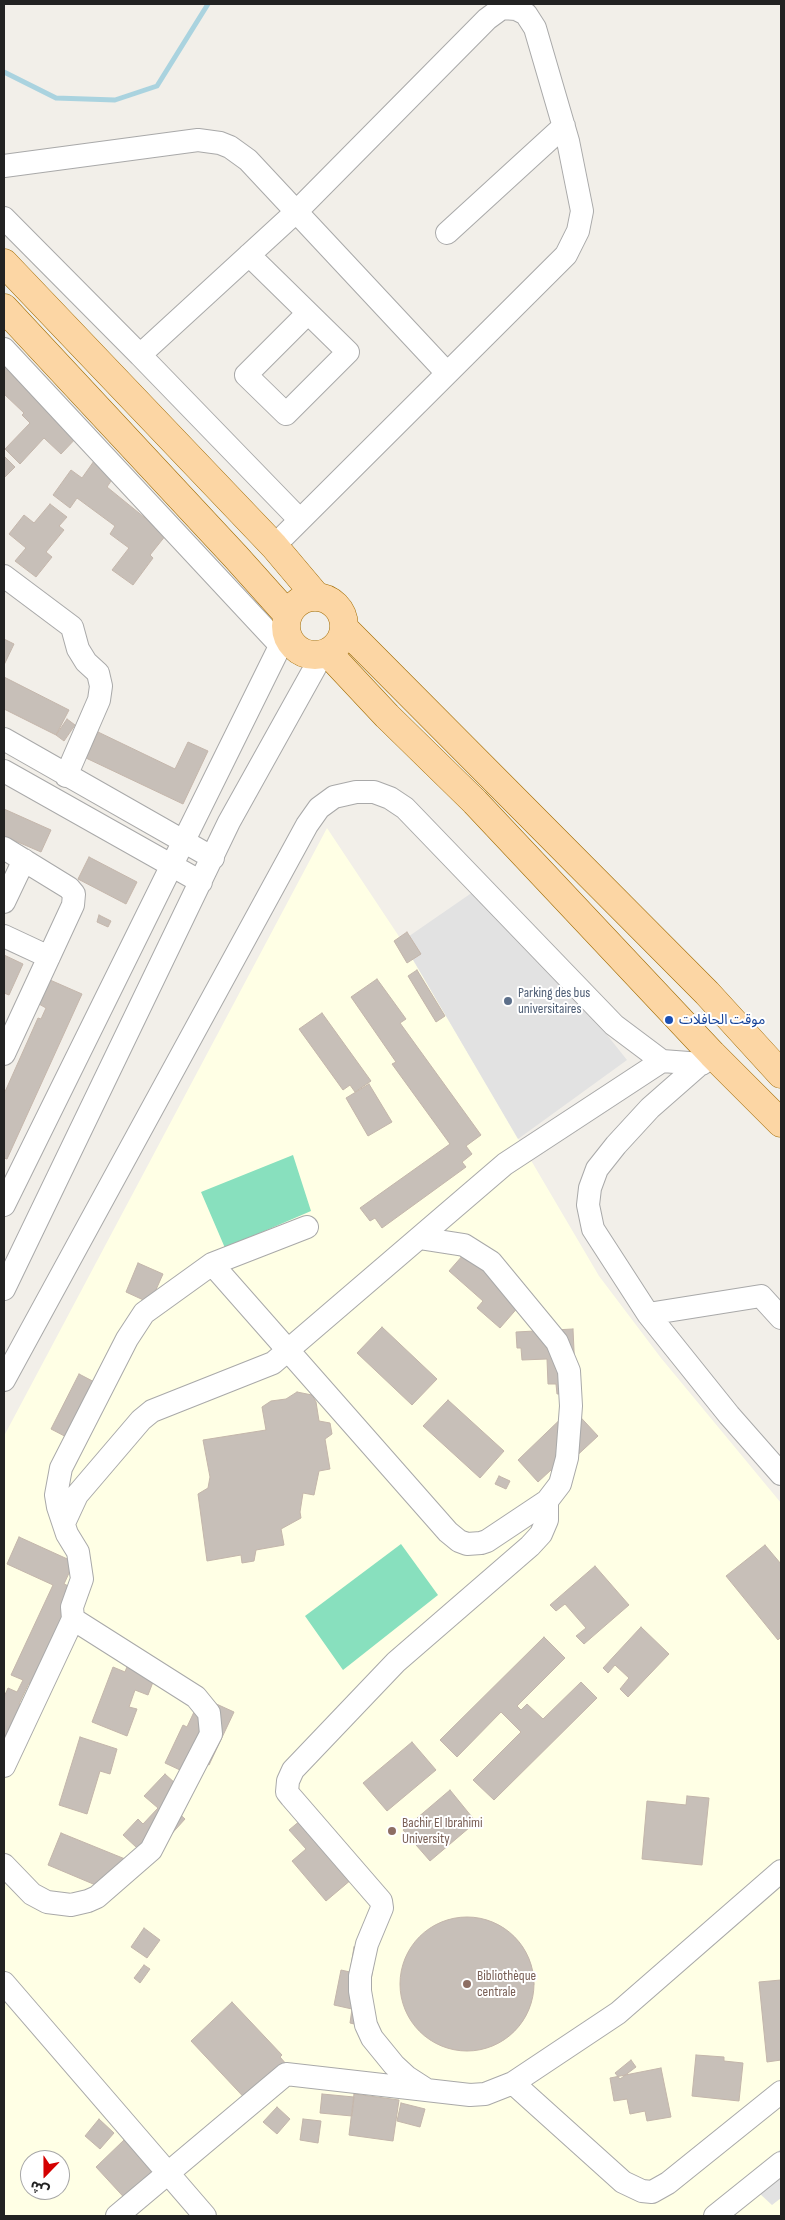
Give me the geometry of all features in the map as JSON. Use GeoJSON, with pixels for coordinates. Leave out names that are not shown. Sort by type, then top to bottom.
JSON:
{"type":"FeatureCollection","features":[{"type":"Feature","properties":{"kind":"main road"},"geometry":{"type":"LineString","coordinates":[[4,263],[274,546],[317,597]]}},
{"type":"Feature","properties":{"kind":"main road"},"geometry":{"type":"LineString","coordinates":[[4,308],[236,557],[285,631],[290,642],[304,654],[325,654],[338,645],[344,628]]}},
{"type":"Feature","properties":{"kind":"main road"},"geometry":{"type":"LineString","coordinates":[[285,631],[299,602],[317,597],[326,599],[340,611],[344,628],[707,994],[781,1074]]}},
{"type":"Feature","properties":{"kind":"main road"},"geometry":{"type":"LineString","coordinates":[[325,654],[475,802],[707,1059],[781,1123]]}},
{"type":"Feature","properties":{"kind":"street"},"geometry":{"type":"LineString","coordinates":[[140,355],[297,211],[487,19],[502,8],[526,14],[535,28],[564,126],[582,211],[578,231],[566,254],[274,546]]}},
{"type":"Feature","properties":{"kind":"street"},"geometry":{"type":"LineString","coordinates":[[447,233],[564,126]]}},
{"type":"Feature","properties":{"kind":"street"},"geometry":{"type":"LineString","coordinates":[[4,166],[187,141],[209,140],[220,143],[239,152],[297,211],[448,373]]}},
{"type":"Feature","properties":{"kind":"street"},"geometry":{"type":"LineString","coordinates":[[4,218],[299,519]]}},
{"type":"Feature","properties":{"kind":"street"},"geometry":{"type":"LineString","coordinates":[[249,254],[348,352],[286,414],[246,375],[308,313]]}},
{"type":"Feature","properties":{"kind":"street"},"geometry":{"type":"LineString","coordinates":[[4,349],[285,631],[184,841],[4,1204]]}},
{"type":"Feature","properties":{"kind":"street"},"geometry":{"type":"LineString","coordinates":[[4,576],[72,627],[78,649],[86,662],[98,673],[101,686],[99,700],[66,776]]}},
{"type":"Feature","properties":{"kind":"street"},"geometry":{"type":"LineString","coordinates":[[4,1288],[229,822],[325,654]]}},
{"type":"Feature","properties":{"kind":"street"},"geometry":{"type":"LineString","coordinates":[[4,739],[213,858]]}},
{"type":"Feature","properties":{"kind":"street"},"geometry":{"type":"LineString","coordinates":[[6,776],[201,882]]}},
{"type":"Feature","properties":{"kind":"street"},"geometry":{"type":"LineString","coordinates":[[4,1380],[307,825],[319,808],[334,798],[356,792],[374,792],[390,798],[405,808],[614,1025],[662,1060]]}},
{"type":"Feature","properties":{"kind":"street"},"geometry":{"type":"LineString","coordinates":[[4,848],[14,871],[4,902]]}},
{"type":"Feature","properties":{"kind":"street"},"geometry":{"type":"LineString","coordinates":[[4,1054],[12,1013],[49,957],[73,905],[74,894],[69,888],[14,871]]}},
{"type":"Feature","properties":{"kind":"street"},"geometry":{"type":"LineString","coordinates":[[4,936],[49,957]]}},
{"type":"Feature","properties":{"kind":"street"},"geometry":{"type":"LineString","coordinates":[[64,1523],[76,1495],[141,1420],[166,1406],[273,1363],[505,1164],[662,1060],[707,1059]]}},
{"type":"Feature","properties":{"kind":"street"},"geometry":{"type":"LineString","coordinates":[[707,1059],[635,1123],[597,1169],[590,1188],[588,1205],[593,1229],[648,1314],[729,1415],[781,1474]]}},
{"type":"Feature","properties":{"kind":"street"},"geometry":{"type":"LineString","coordinates":[[4,1766],[73,1619],[72,1607],[80,1586],[82,1570],[78,1552],[67,1534],[60,1516],[56,1495],[61,1468],[127,1339],[144,1313],[212,1264],[307,1227]]}},
{"type":"Feature","properties":{"kind":"street"},"geometry":{"type":"LineString","coordinates":[[212,1264],[448,1532],[459,1541],[473,1544],[487,1541],[547,1502],[555,1493],[564,1472],[571,1406],[569,1371],[557,1342],[491,1262],[464,1245],[419,1238]]}},
{"type":"Feature","properties":{"kind":"street"},"geometry":{"type":"LineString","coordinates":[[648,1314],[761,1296],[781,1318]]}},
{"type":"Feature","properties":{"kind":"street"},"geometry":{"type":"LineString","coordinates":[[427,2090],[407,2077],[394,2065],[372,2038],[366,2024],[360,1991],[360,1976],[367,1944],[382,1908],[381,1901],[287,1792],[288,1781],[293,1770],[396,1662],[530,1546],[541,1534],[547,1520],[547,1502]]}},
{"type":"Feature","properties":{"kind":"street"},"geometry":{"type":"LineString","coordinates":[[4,1865],[32,1894],[47,1902],[71,1905],[97,1897],[151,1850],[211,1734],[209,1713],[196,1697],[73,1619]]}},
{"type":"Feature","properties":{"kind":"street"},"geometry":{"type":"LineString","coordinates":[[117,2216],[286,2074],[451,2094],[485,2094],[514,2083],[618,2013],[781,1871]]}},
{"type":"Feature","properties":{"kind":"street"},"geometry":{"type":"LineString","coordinates":[[4,1983],[205,2216]]}},
{"type":"Feature","properties":{"kind":"street"},"geometry":{"type":"LineString","coordinates":[[514,2083],[623,2182],[642,2191],[652,2192],[668,2183],[781,2092]]}},
{"type":"Feature","properties":{"kind":"street"},"geometry":{"type":"LineString","coordinates":[[715,2216],[781,2163]]}},
{"type":"Feature","properties":{"kind":"shaded area","name":"Bachir El Ibrahimi University"},"geometry":{"type":"Polygon","coordinates":[[[327,828],[402,941],[599,1276],[661,1358],[781,1503],[781,2216],[4,2216],[4,1436],[327,828]]]}},
{"type":"Feature","properties":{"kind":"shaded area","name":"Parking des bus universitaires"},"geometry":{"type":"Polygon","coordinates":[[[486,883],[627,1060],[518,1139],[402,941],[486,883]]]}},
{"type":"Feature","properties":{"kind":"shaded area"},"geometry":{"type":"Polygon","coordinates":[[[781,2149],[781,2198],[772,2205],[744,2179],[781,2149]]]}},
{"type":"Feature","properties":{"kind":"green space"},"geometry":{"type":"Polygon","coordinates":[[[293,1155],[311,1211],[225,1248],[201,1192],[293,1155]]]}},
{"type":"Feature","properties":{"kind":"green space"},"geometry":{"type":"Polygon","coordinates":[[[401,1544],[438,1595],[343,1670],[305,1616],[401,1544]]]}},
{"type":"Feature","properties":{"kind":"building"},"geometry":{"type":"Polygon","coordinates":[[[4,364],[79,435],[61,454],[44,438],[20,464],[5,449],[30,423],[22,415],[24,413],[4,394],[4,364]]]}},
{"type":"Feature","properties":{"kind":"building"},"geometry":{"type":"Polygon","coordinates":[[[4,456],[15,467],[4,478],[4,456]]]}},
{"type":"Feature","properties":{"kind":"building"},"geometry":{"type":"Polygon","coordinates":[[[94,461],[113,478],[107,487],[166,535],[150,555],[153,558],[133,585],[112,570],[129,548],[110,534],[115,526],[77,498],[70,508],[53,495],[71,470],[82,478],[94,461]]]}},
{"type":"Feature","properties":{"kind":"building"},"geometry":{"type":"Polygon","coordinates":[[[50,504],[67,517],[59,526],[64,530],[46,552],[52,557],[36,577],[15,561],[26,548],[9,534],[24,515],[34,523],[50,504]]]}},
{"type":"Feature","properties":{"kind":"building"},"geometry":{"type":"Polygon","coordinates":[[[4,639],[14,644],[4,665],[4,639]]]}},
{"type":"Feature","properties":{"kind":"building"},"geometry":{"type":"Polygon","coordinates":[[[4,677],[69,710],[56,735],[4,709],[4,677]]]}},
{"type":"Feature","properties":{"kind":"building"},"geometry":{"type":"Polygon","coordinates":[[[67,719],[75,725],[64,741],[56,735],[67,719]]]}},
{"type":"Feature","properties":{"kind":"building"},"geometry":{"type":"Polygon","coordinates":[[[98,732],[175,769],[188,742],[208,751],[183,804],[86,758],[98,732]]]}},
{"type":"Feature","properties":{"kind":"building"},"geometry":{"type":"Polygon","coordinates":[[[4,809],[51,830],[41,852],[4,836],[4,809]]]}},
{"type":"Feature","properties":{"kind":"building"},"geometry":{"type":"Polygon","coordinates":[[[89,857],[137,882],[126,904],[78,879],[89,857]]]}},
{"type":"Feature","properties":{"kind":"building"},"geometry":{"type":"Polygon","coordinates":[[[99,915],[111,921],[108,927],[97,922],[99,915]]]}},
{"type":"Feature","properties":{"kind":"building"},"geometry":{"type":"Polygon","coordinates":[[[407,932],[421,954],[407,963],[394,941],[407,932]]]}},
{"type":"Feature","properties":{"kind":"building"},"geometry":{"type":"Polygon","coordinates":[[[4,955],[23,964],[9,995],[4,993],[4,955]]]}},
{"type":"Feature","properties":{"kind":"building"},"geometry":{"type":"Polygon","coordinates":[[[417,970],[445,1016],[436,1022],[408,976],[417,970]]]}},
{"type":"Feature","properties":{"kind":"building"},"geometry":{"type":"Polygon","coordinates":[[[377,979],[406,1019],[400,1023],[481,1135],[466,1146],[472,1154],[462,1162],[466,1167],[382,1228],[375,1218],[370,1221],[360,1208],[450,1144],[392,1064],[396,1062],[351,997],[377,979]]]}},
{"type":"Feature","properties":{"kind":"building"},"geometry":{"type":"Polygon","coordinates":[[[50,980],[82,994],[7,1159],[4,1158],[4,1094],[38,1018],[41,1019],[46,1008],[39,1004],[50,980]]]}},
{"type":"Feature","properties":{"kind":"building"},"geometry":{"type":"Polygon","coordinates":[[[322,1013],[371,1081],[355,1092],[350,1085],[343,1090],[299,1029],[322,1013]]]}},
{"type":"Feature","properties":{"kind":"building"},"geometry":{"type":"Polygon","coordinates":[[[369,1084],[392,1122],[368,1136],[346,1098],[369,1084]]]}},
{"type":"Feature","properties":{"kind":"building"},"geometry":{"type":"Polygon","coordinates":[[[471,1246],[520,1305],[500,1328],[477,1308],[483,1301],[449,1271],[471,1246]]]}},
{"type":"Feature","properties":{"kind":"building"},"geometry":{"type":"Polygon","coordinates":[[[138,1263],[163,1274],[150,1303],[126,1292],[138,1263]]]}},
{"type":"Feature","properties":{"kind":"building"},"geometry":{"type":"Polygon","coordinates":[[[382,1327],[437,1379],[412,1405],[357,1353],[382,1327]]]}},
{"type":"Feature","properties":{"kind":"building"},"geometry":{"type":"Polygon","coordinates":[[[573,1329],[576,1393],[557,1394],[556,1384],[548,1384],[547,1359],[522,1360],[521,1348],[517,1348],[516,1332],[573,1329]]]}},
{"type":"Feature","properties":{"kind":"building"},"geometry":{"type":"Polygon","coordinates":[[[79,1374],[104,1387],[76,1442],[51,1429],[79,1374]]]}},
{"type":"Feature","properties":{"kind":"building"},"geometry":{"type":"Polygon","coordinates":[[[297,1392],[312,1395],[316,1402],[319,1421],[330,1423],[332,1434],[325,1439],[330,1469],[319,1471],[314,1495],[303,1493],[301,1518],[281,1529],[284,1545],[256,1550],[254,1561],[242,1563],[241,1555],[207,1561],[198,1494],[208,1488],[210,1477],[203,1440],[266,1430],[262,1407],[271,1401],[286,1399],[297,1392]]]}},
{"type":"Feature","properties":{"kind":"building"},"geometry":{"type":"Polygon","coordinates":[[[448,1400],[504,1451],[480,1478],[423,1426],[448,1400]]]}},
{"type":"Feature","properties":{"kind":"building"},"geometry":{"type":"Polygon","coordinates":[[[572,1408],[598,1436],[556,1475],[551,1470],[538,1482],[518,1460],[572,1408]]]}},
{"type":"Feature","properties":{"kind":"building"},"geometry":{"type":"Polygon","coordinates":[[[499,1476],[510,1481],[506,1489],[495,1484],[499,1476]]]}},
{"type":"Feature","properties":{"kind":"building"},"geometry":{"type":"Polygon","coordinates":[[[19,1537],[74,1562],[64,1584],[83,1592],[39,1687],[29,1683],[19,1704],[29,1708],[4,1763],[4,1697],[8,1688],[17,1692],[23,1680],[11,1675],[53,1585],[7,1564],[19,1537]]]}},
{"type":"Feature","properties":{"kind":"building"},"geometry":{"type":"Polygon","coordinates":[[[765,1545],[781,1564],[781,1637],[778,1640],[726,1576],[765,1545]]]}},
{"type":"Feature","properties":{"kind":"building"},"geometry":{"type":"Polygon","coordinates":[[[595,1566],[629,1605],[584,1644],[576,1636],[586,1628],[565,1604],[556,1611],[550,1605],[595,1566]]]}},
{"type":"Feature","properties":{"kind":"building"},"geometry":{"type":"Polygon","coordinates":[[[641,1627],[669,1654],[628,1697],[620,1689],[629,1678],[615,1665],[608,1673],[603,1668],[641,1627]]]}},
{"type":"Feature","properties":{"kind":"building"},"geometry":{"type":"Polygon","coordinates":[[[544,1637],[565,1658],[517,1706],[521,1710],[527,1704],[543,1719],[581,1682],[597,1698],[494,1800],[473,1780],[521,1732],[501,1712],[457,1757],[440,1740],[544,1637]]]}},
{"type":"Feature","properties":{"kind":"building"},"geometry":{"type":"Polygon","coordinates":[[[130,1659],[158,1669],[148,1695],[135,1690],[129,1707],[137,1709],[127,1736],[92,1722],[113,1667],[125,1672],[130,1659]]]}},
{"type":"Feature","properties":{"kind":"building"},"geometry":{"type":"Polygon","coordinates":[[[201,1697],[234,1712],[209,1765],[202,1761],[195,1777],[165,1763],[183,1725],[187,1727],[201,1697]]]}},
{"type":"Feature","properties":{"kind":"building"},"geometry":{"type":"Polygon","coordinates":[[[80,1737],[117,1749],[110,1774],[100,1771],[87,1814],[59,1805],[80,1737]]]}},
{"type":"Feature","properties":{"kind":"building"},"geometry":{"type":"Polygon","coordinates":[[[412,1742],[436,1770],[387,1811],[363,1783],[412,1742]]]}},
{"type":"Feature","properties":{"kind":"building"},"geometry":{"type":"Polygon","coordinates":[[[165,1774],[186,1793],[173,1808],[185,1819],[149,1859],[123,1835],[138,1819],[143,1824],[158,1808],[144,1796],[165,1774]]]}},
{"type":"Feature","properties":{"kind":"building"},"geometry":{"type":"Polygon","coordinates":[[[450,1790],[476,1822],[430,1861],[403,1830],[450,1790]]]}},
{"type":"Feature","properties":{"kind":"building"},"geometry":{"type":"Polygon","coordinates":[[[687,1796],[709,1798],[702,1865],[642,1859],[647,1801],[686,1805],[687,1796]]]}},
{"type":"Feature","properties":{"kind":"building"},"geometry":{"type":"Polygon","coordinates":[[[301,1820],[352,1879],[326,1901],[292,1861],[306,1849],[289,1830],[301,1820]]]}},
{"type":"Feature","properties":{"kind":"building"},"geometry":{"type":"Polygon","coordinates":[[[61,1833],[130,1861],[117,1894],[48,1865],[61,1833]]]}},
{"type":"Feature","properties":{"kind":"building","name":"Bibliothèque centrale"},"geometry":{"type":"Polygon","coordinates":[[[467,1917],[493,1922],[504,1928],[514,1937],[523,1947],[529,1958],[534,1984],[529,2010],[523,2021],[514,2031],[504,2040],[493,2046],[467,2051],[441,2046],[430,2040],[420,2031],[411,2021],[405,2010],[400,1984],[405,1958],[411,1947],[420,1937],[430,1928],[441,1922],[467,1917]]]}},
{"type":"Feature","properties":{"kind":"building"},"geometry":{"type":"Polygon","coordinates":[[[144,1928],[160,1940],[147,1958],[131,1947],[144,1928]]]}},
{"type":"Feature","properties":{"kind":"building"},"geometry":{"type":"Polygon","coordinates":[[[354,1947],[376,1951],[363,2026],[350,2023],[352,2009],[334,2005],[341,1970],[350,1972],[354,1947]]]}},
{"type":"Feature","properties":{"kind":"building"},"geometry":{"type":"Polygon","coordinates":[[[144,1965],[150,1969],[140,1983],[134,1978],[144,1965]]]}},
{"type":"Feature","properties":{"kind":"building"},"geometry":{"type":"Polygon","coordinates":[[[781,1980],[781,2060],[767,2062],[759,1982],[781,1980]]]}},
{"type":"Feature","properties":{"kind":"building"},"geometry":{"type":"Polygon","coordinates":[[[232,2002],[282,2055],[280,2057],[287,2065],[253,2107],[191,2041],[232,2002]]]}},
{"type":"Feature","properties":{"kind":"building"},"geometry":{"type":"Polygon","coordinates":[[[696,2055],[724,2057],[724,2061],[743,2063],[739,2101],[692,2096],[696,2055]]]}},
{"type":"Feature","properties":{"kind":"building"},"geometry":{"type":"Polygon","coordinates":[[[631,2060],[636,2067],[620,2079],[615,2073],[631,2060]]]}},
{"type":"Feature","properties":{"kind":"building"},"geometry":{"type":"Polygon","coordinates":[[[661,2068],[671,2117],[647,2121],[645,2111],[630,2114],[627,2099],[614,2101],[610,2078],[661,2068]]]}},
{"type":"Feature","properties":{"kind":"building"},"geometry":{"type":"Polygon","coordinates":[[[322,2094],[354,2097],[352,2116],[320,2113],[322,2094]]]}},
{"type":"Feature","properties":{"kind":"building"},"geometry":{"type":"Polygon","coordinates":[[[354,2094],[399,2100],[393,2141],[349,2135],[354,2094]]]}},
{"type":"Feature","properties":{"kind":"building"},"geometry":{"type":"Polygon","coordinates":[[[401,2103],[425,2109],[420,2127],[397,2121],[401,2103]]]}},
{"type":"Feature","properties":{"kind":"building"},"geometry":{"type":"Polygon","coordinates":[[[277,2107],[290,2119],[277,2134],[263,2122],[277,2107]]]}},
{"type":"Feature","properties":{"kind":"building"},"geometry":{"type":"Polygon","coordinates":[[[99,2119],[114,2133],[100,2149],[85,2136],[99,2119]]]}},
{"type":"Feature","properties":{"kind":"building"},"geometry":{"type":"Polygon","coordinates":[[[303,2119],[321,2121],[318,2143],[300,2140],[303,2119]]]}},
{"type":"Feature","properties":{"kind":"building"},"geometry":{"type":"Polygon","coordinates":[[[124,2140],[160,2179],[131,2205],[96,2167],[124,2140]]]}},
{"type":"Feature","properties":{"kind":"waterway"},"geometry":{"type":"LineString","coordinates":[[4,72],[56,98],[115,100],[157,86],[208,4]]}},
{"type":"Feature","properties":{"kind":"place","name":"Parking des bus universitaires"},"geometry":{"type":"Point","coordinates":[508,1001]}},
{"type":"Feature","properties":{"kind":"place","name":"موقت الحافلات"},"geometry":{"type":"Point","coordinates":[669,1020]}},
{"type":"Feature","properties":{"kind":"place","name":"Bachir El Ibrahimi University"},"geometry":{"type":"Point","coordinates":[392,1831]}},
{"type":"Feature","properties":{"kind":"place","name":"Bibliothèque centrale"},"geometry":{"type":"Point","coordinates":[467,1984]}}]}
